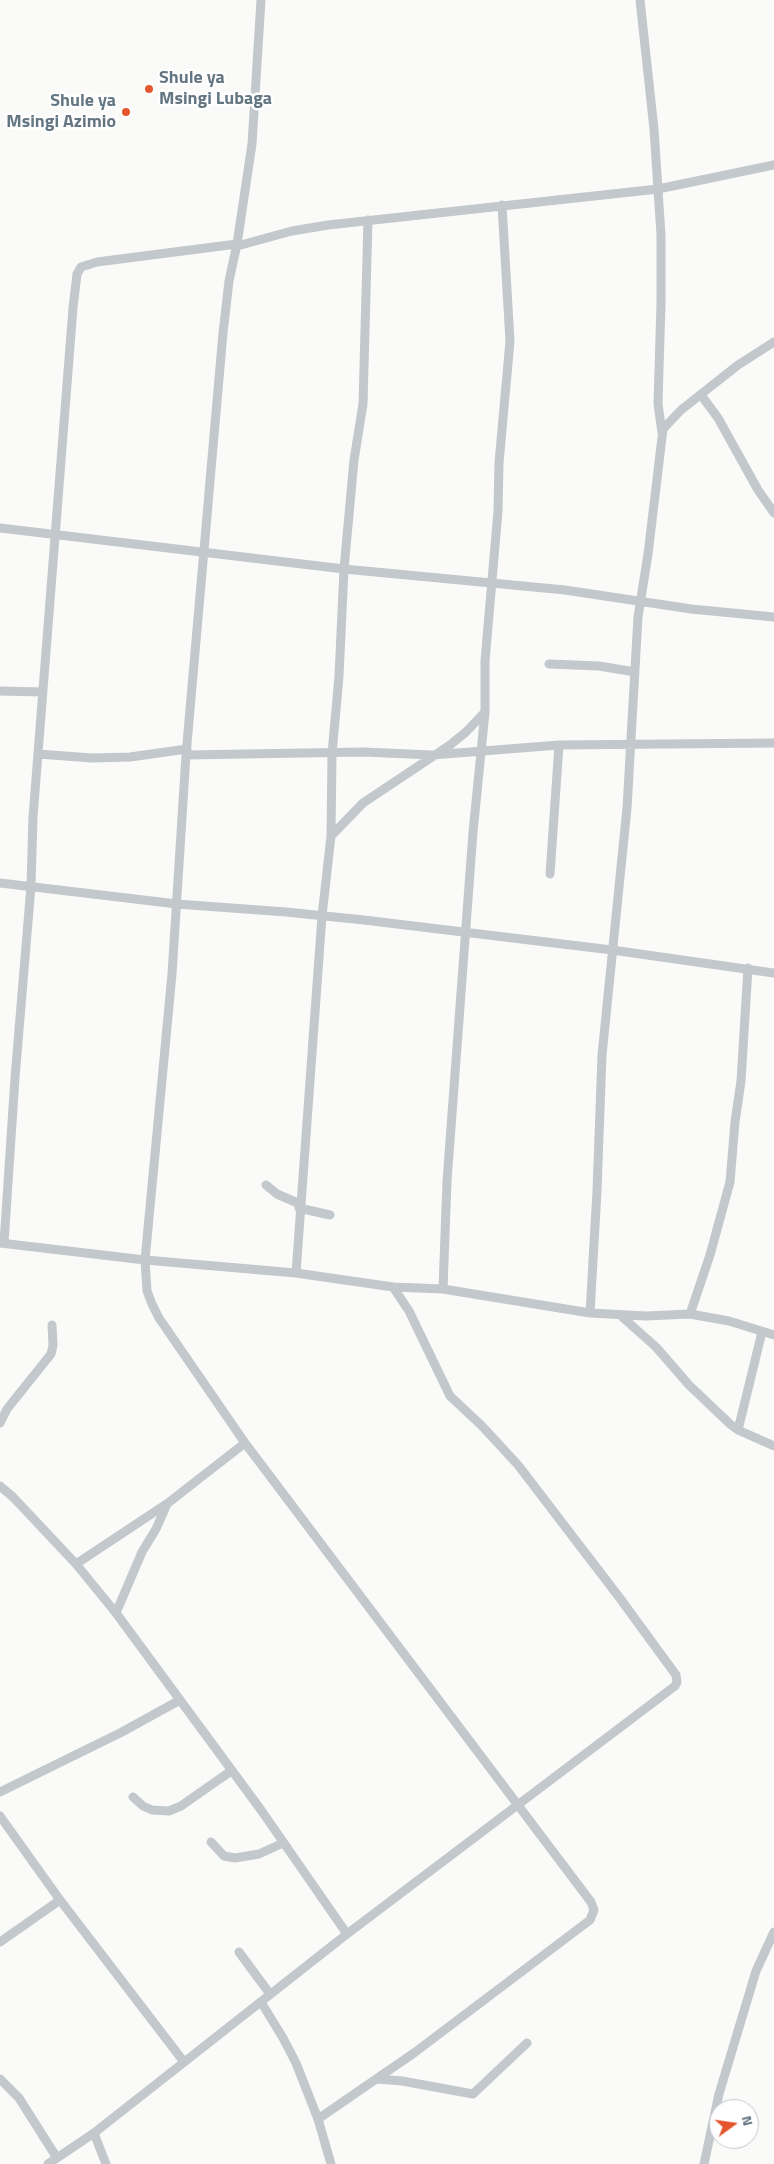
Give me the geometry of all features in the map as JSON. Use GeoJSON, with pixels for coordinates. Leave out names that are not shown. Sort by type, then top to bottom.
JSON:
{"type":"FeatureCollection","features":[{"type":"Feature","properties":{"kind":"street"},"geometry":{"type":"LineString","coordinates":[[261,0],[252,144],[237,245],[229,282],[224,324],[186,752],[172,974],[145,1260],[146,1279],[152,1304],[245,1443],[591,1902],[594,1910],[593,1916],[544,1955],[377,2079],[318,2119]]}},
{"type":"Feature","properties":{"kind":"street"},"geometry":{"type":"LineString","coordinates":[[640,0],[658,189],[661,303],[658,404],[662,435]]}},
{"type":"Feature","properties":{"kind":"street"},"geometry":{"type":"LineString","coordinates":[[774,165],[658,189],[368,220],[292,231],[237,245],[97,262],[79,270],[73,308],[33,817],[31,886],[8,1192],[2,1243],[145,1260],[296,1273],[393,1287],[442,1289],[590,1313],[620,1315],[690,1314],[729,1321],[774,1335]]}},
{"type":"Feature","properties":{"kind":"street"},"geometry":{"type":"LineString","coordinates":[[442,1289],[447,1181],[465,933],[485,712],[485,661],[498,511],[499,463],[510,342],[502,206]]}},
{"type":"Feature","properties":{"kind":"street"},"geometry":{"type":"LineString","coordinates":[[296,1273],[322,916],[331,836],[332,754],[344,569],[354,460],[363,404],[368,220]]}},
{"type":"Feature","properties":{"kind":"street"},"geometry":{"type":"LineString","coordinates":[[590,1313],[598,1182],[602,1054],[627,808],[639,600],[648,554],[662,429],[738,365],[774,342]]}},
{"type":"Feature","properties":{"kind":"street"},"geometry":{"type":"LineString","coordinates":[[701,395],[718,418],[758,490],[774,513]]}},
{"type":"Feature","properties":{"kind":"street"},"geometry":{"type":"LineString","coordinates":[[0,528],[204,554],[344,569],[492,581],[639,600],[692,609],[774,617]]}},
{"type":"Feature","properties":{"kind":"street"},"geometry":{"type":"LineString","coordinates":[[549,664],[599,666],[635,672]]}},
{"type":"Feature","properties":{"kind":"street"},"geometry":{"type":"LineString","coordinates":[[0,691],[43,692]]}},
{"type":"Feature","properties":{"kind":"street"},"geometry":{"type":"LineString","coordinates":[[331,836],[363,804],[466,732],[485,712]]}},
{"type":"Feature","properties":{"kind":"street"},"geometry":{"type":"LineString","coordinates":[[38,754],[92,758],[186,752],[332,754],[363,752],[432,755],[559,745],[774,743]]}},
{"type":"Feature","properties":{"kind":"street"},"geometry":{"type":"LineString","coordinates":[[550,874],[559,745]]}},
{"type":"Feature","properties":{"kind":"street"},"geometry":{"type":"LineString","coordinates":[[0,882],[177,904],[322,916],[612,950],[774,973]]}},
{"type":"Feature","properties":{"kind":"street"},"geometry":{"type":"LineString","coordinates":[[690,1314],[710,1256],[730,1182],[735,1122],[741,1081],[748,968]]}},
{"type":"Feature","properties":{"kind":"street"},"geometry":{"type":"LineString","coordinates":[[266,1185],[277,1194],[300,1206],[330,1215]]}},
{"type":"Feature","properties":{"kind":"street"},"geometry":{"type":"LineString","coordinates":[[0,1200],[8,1192]]}},
{"type":"Feature","properties":{"kind":"street"},"geometry":{"type":"LineString","coordinates":[[48,2164],[94,2133],[347,1934],[675,1686],[676,1677],[582,1545],[518,1465],[482,1426],[450,1396],[409,1311],[393,1287]]}},
{"type":"Feature","properties":{"kind":"street"},"geometry":{"type":"LineString","coordinates":[[620,1315],[647,1337],[689,1385],[738,1430],[774,1446]]}},
{"type":"Feature","properties":{"kind":"street"},"geometry":{"type":"LineString","coordinates":[[0,1422],[51,1354],[53,1345],[52,1325]]}},
{"type":"Feature","properties":{"kind":"street"},"geometry":{"type":"LineString","coordinates":[[738,1430],[762,1332]]}},
{"type":"Feature","properties":{"kind":"street"},"geometry":{"type":"LineString","coordinates":[[76,1564],[168,1504],[245,1443]]}},
{"type":"Feature","properties":{"kind":"street"},"geometry":{"type":"LineString","coordinates":[[0,1486],[13,1497],[76,1564],[116,1613],[347,1934]]}},
{"type":"Feature","properties":{"kind":"street"},"geometry":{"type":"LineString","coordinates":[[116,1613],[142,1552],[168,1504]]}},
{"type":"Feature","properties":{"kind":"street"},"geometry":{"type":"LineString","coordinates":[[0,1792],[122,1732],[180,1700]]}},
{"type":"Feature","properties":{"kind":"street"},"geometry":{"type":"LineString","coordinates":[[133,1797],[143,1806],[152,1810],[169,1811],[181,1806],[231,1771]]}},
{"type":"Feature","properties":{"kind":"street"},"geometry":{"type":"LineString","coordinates":[[0,1816],[60,1900],[184,2062]]}},
{"type":"Feature","properties":{"kind":"street"},"geometry":{"type":"LineString","coordinates":[[211,1842],[224,1856],[234,1858],[259,1854],[283,1843]]}},
{"type":"Feature","properties":{"kind":"street"},"geometry":{"type":"LineString","coordinates":[[0,1942],[60,1900]]}},
{"type":"Feature","properties":{"kind":"street"},"geometry":{"type":"LineString","coordinates":[[704,2164],[722,2085],[756,1971],[773,1936]]}},
{"type":"Feature","properties":{"kind":"street"},"geometry":{"type":"LineString","coordinates":[[239,1952],[270,1994]]}},
{"type":"Feature","properties":{"kind":"street"},"geometry":{"type":"LineString","coordinates":[[261,2002],[296,2063],[318,2119],[331,2164]]}},
{"type":"Feature","properties":{"kind":"street"},"geometry":{"type":"LineString","coordinates":[[377,2079],[402,2081],[473,2094],[527,2044]]}},
{"type":"Feature","properties":{"kind":"street"},"geometry":{"type":"LineString","coordinates":[[0,2079],[19,2098],[57,2158]]}},
{"type":"Feature","properties":{"kind":"street"},"geometry":{"type":"LineString","coordinates":[[94,2133],[106,2164]]}},
{"type":"Feature","properties":{"kind":"place","name":"Shule ya Msingi Lubaga"},"geometry":{"type":"Point","coordinates":[149,89]}},
{"type":"Feature","properties":{"kind":"place","name":"Shule ya Msingi Azimio"},"geometry":{"type":"Point","coordinates":[126,112]}}]}
